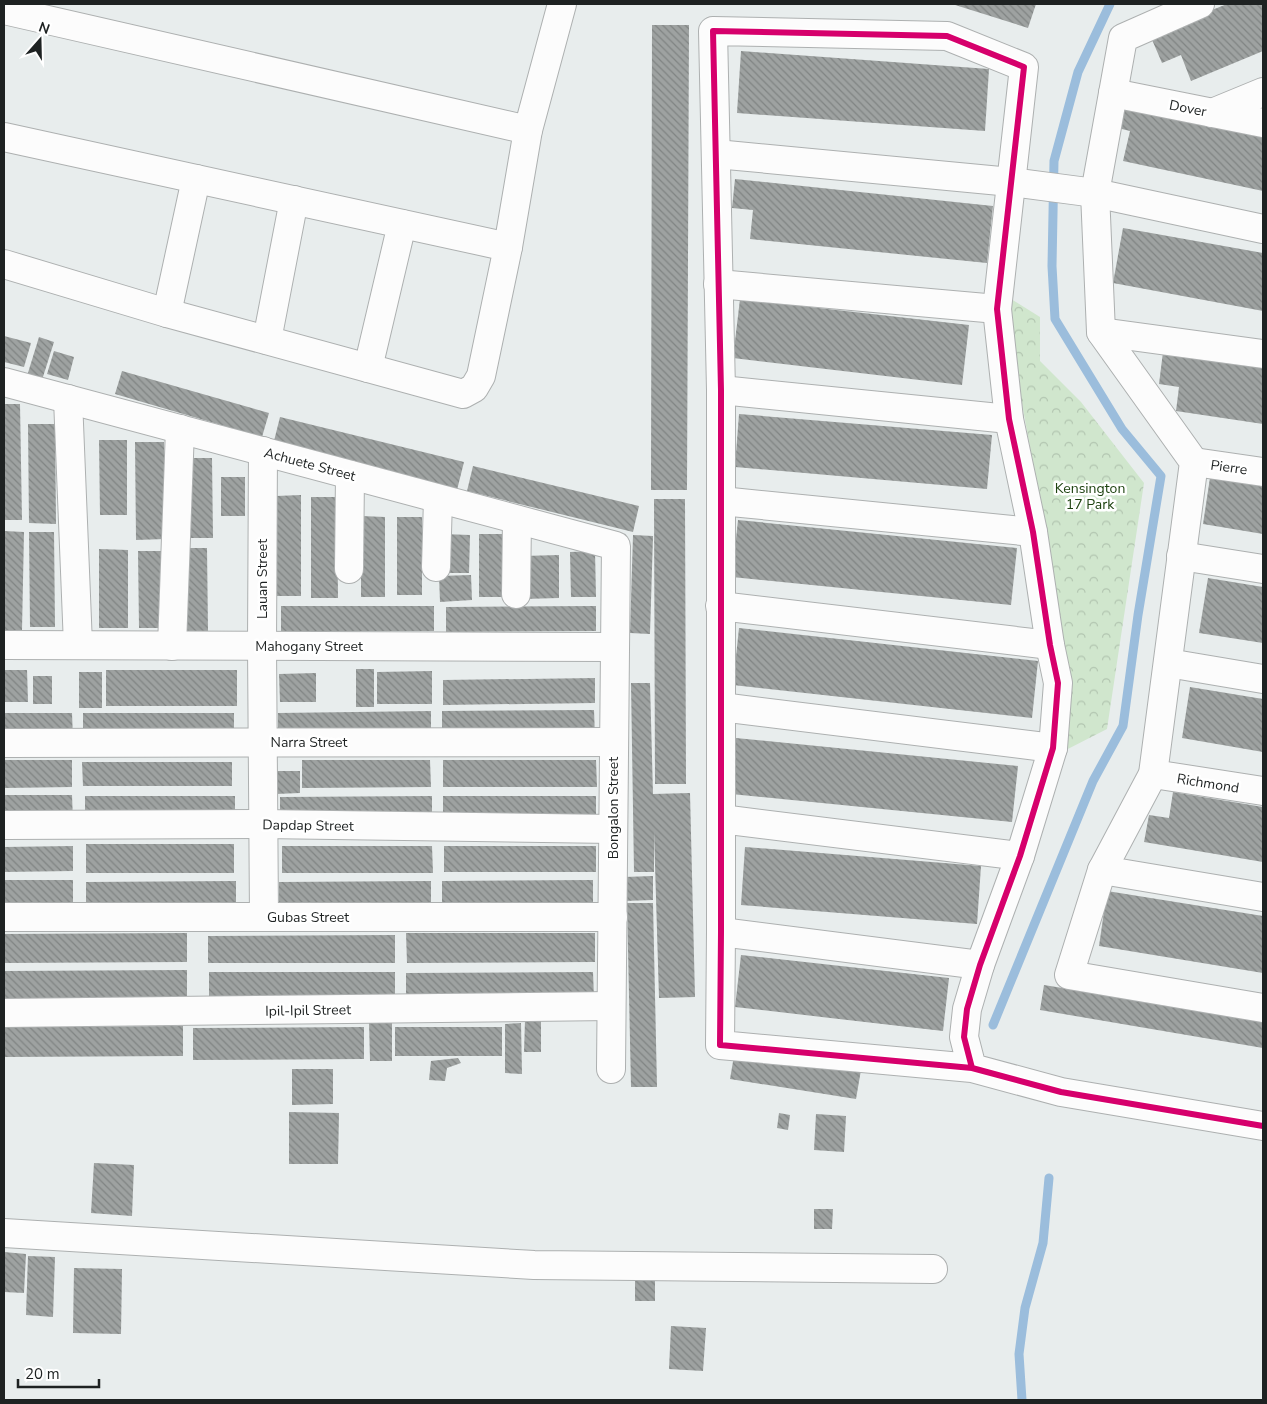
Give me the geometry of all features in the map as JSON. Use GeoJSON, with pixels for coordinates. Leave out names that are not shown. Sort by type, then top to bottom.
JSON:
{"type":"FeatureCollection","features":[{"type":"Feature","properties":{"kind":"street"},"geometry":{"type":"LineString","coordinates":[[1200,4],[1123,38],[1113,94],[1085,192],[1101,332],[1194,462],[1153,774],[1102,870],[1069,975],[1263,1008]]}},
{"type":"Feature","properties":{"kind":"street"},"geometry":{"type":"LineString","coordinates":[[4,264],[167,312],[464,394],[474,388],[481,376],[508,248],[528,130],[558,5]]}},
{"type":"Feature","properties":{"kind":"street"},"geometry":{"type":"LineString","coordinates":[[4,10],[528,130]]}},
{"type":"Feature","properties":{"kind":"street"},"geometry":{"type":"LineString","coordinates":[[972,1068],[964,1037],[967,1009],[980,965],[1020,856],[1053,748],[1058,683],[1032,532],[1009,419],[997,309],[1019,184],[1024,67],[947,36],[713,31],[721,390],[722,932],[720,1045],[972,1068],[1061,1092],[1263,1126]]}},
{"type":"Feature","properties":{"kind":"street"},"geometry":{"type":"LineString","coordinates":[[1212,113],[1263,92]]}},
{"type":"Feature","properties":{"kind":"street","name":"Dover"},"geometry":{"type":"LineString","coordinates":[[1113,94],[1263,123]]}},
{"type":"Feature","properties":{"kind":"street"},"geometry":{"type":"LineString","coordinates":[[4,137],[508,248]]}},
{"type":"Feature","properties":{"kind":"street"},"geometry":{"type":"LineString","coordinates":[[716,154],[1085,192],[1263,229]]}},
{"type":"Feature","properties":{"kind":"street"},"geometry":{"type":"LineString","coordinates":[[167,312],[196,179]]}},
{"type":"Feature","properties":{"kind":"street"},"geometry":{"type":"LineString","coordinates":[[267,340],[294,200]]}},
{"type":"Feature","properties":{"kind":"street"},"geometry":{"type":"LineString","coordinates":[[368,368],[402,224]]}},
{"type":"Feature","properties":{"kind":"street"},"geometry":{"type":"LineString","coordinates":[[718,284],[997,309]]}},
{"type":"Feature","properties":{"kind":"street"},"geometry":{"type":"LineString","coordinates":[[1101,332],[1263,354]]}},
{"type":"Feature","properties":{"kind":"street","name":"Achuete Street"},"geometry":{"type":"LineString","coordinates":[[4,382],[616,546]]}},
{"type":"Feature","properties":{"kind":"street"},"geometry":{"type":"LineString","coordinates":[[721,390],[1009,419]]}},
{"type":"Feature","properties":{"kind":"street"},"geometry":{"type":"LineString","coordinates":[[68,399],[78,645]]}},
{"type":"Feature","properties":{"kind":"street"},"geometry":{"type":"LineString","coordinates":[[172,646],[180,429]]}},
{"type":"Feature","properties":{"kind":"street","name":"Lauan Street"},"geometry":{"type":"LineString","coordinates":[[263,452],[262,824],[264,917]]}},
{"type":"Feature","properties":{"kind":"street","name":"Pierre"},"geometry":{"type":"LineString","coordinates":[[1194,462],[1263,472]]}},
{"type":"Feature","properties":{"kind":"street"},"geometry":{"type":"LineString","coordinates":[[350,475],[350,570]]}},
{"type":"Feature","properties":{"kind":"street"},"geometry":{"type":"LineString","coordinates":[[436,568],[438,499]]}},
{"type":"Feature","properties":{"kind":"street"},"geometry":{"type":"LineString","coordinates":[[721,501],[1032,532]]}},
{"type":"Feature","properties":{"kind":"street"},"geometry":{"type":"LineString","coordinates":[[516,594],[517,520]]}},
{"type":"Feature","properties":{"kind":"street","name":"Bongalon Street"},"geometry":{"type":"LineString","coordinates":[[611,1069],[616,546]]}},
{"type":"Feature","properties":{"kind":"street"},"geometry":{"type":"LineString","coordinates":[[1181,556],[1263,570]]}},
{"type":"Feature","properties":{"kind":"street"},"geometry":{"type":"LineString","coordinates":[[720,606],[1050,645]]}},
{"type":"Feature","properties":{"kind":"street","name":"Mahogany Street"},"geometry":{"type":"LineString","coordinates":[[4,645],[615,647]]}},
{"type":"Feature","properties":{"kind":"street"},"geometry":{"type":"LineString","coordinates":[[1168,663],[1263,679]]}},
{"type":"Feature","properties":{"kind":"street"},"geometry":{"type":"LineString","coordinates":[[721,707],[1053,748]]}},
{"type":"Feature","properties":{"kind":"street","name":"Narra Street"},"geometry":{"type":"LineString","coordinates":[[4,743],[614,742]]}},
{"type":"Feature","properties":{"kind":"street","name":"Richmond"},"geometry":{"type":"LineString","coordinates":[[1153,774],[1263,791]]}},
{"type":"Feature","properties":{"kind":"street"},"geometry":{"type":"LineString","coordinates":[[721,819],[1020,856]]}},
{"type":"Feature","properties":{"kind":"street","name":"Dapdap Street"},"geometry":{"type":"LineString","coordinates":[[4,825],[262,824],[613,829]]}},
{"type":"Feature","properties":{"kind":"street"},"geometry":{"type":"LineString","coordinates":[[1102,870],[1263,897]]}},
{"type":"Feature","properties":{"kind":"street","name":"Gubas Street"},"geometry":{"type":"LineString","coordinates":[[4,917],[613,917]]}},
{"type":"Feature","properties":{"kind":"street"},"geometry":{"type":"LineString","coordinates":[[722,932],[980,965]]}},
{"type":"Feature","properties":{"kind":"street","name":"Ipil-Ipil Street"},"geometry":{"type":"LineString","coordinates":[[4,1013],[611,1006]]}},
{"type":"Feature","properties":{"kind":"street"},"geometry":{"type":"LineString","coordinates":[[4,1233],[534,1265],[933,1269]]}},
{"type":"Feature","properties":{"kind":"green space","name":"Kensington 17 Park"},"geometry":{"type":"Polygon","coordinates":[[[1011,299],[1040,317],[1040,361],[1081,402],[1144,483],[1107,729],[1060,753],[1044,525],[1010,337],[1011,299]]]}},
{"type":"Feature","properties":{"kind":"building"},"geometry":{"type":"Polygon","coordinates":[[[952,4],[1036,4],[1028,28],[952,4]]]}},
{"type":"Feature","properties":{"kind":"building"},"geometry":{"type":"Polygon","coordinates":[[[1227,4],[1263,4],[1263,51],[1191,81],[1181,55],[1162,63],[1150,35],[1227,4]]]}},
{"type":"Feature","properties":{"kind":"building"},"geometry":{"type":"Polygon","coordinates":[[[652,25],[689,25],[687,490],[651,490],[652,25]]]}},
{"type":"Feature","properties":{"kind":"building"},"geometry":{"type":"Polygon","coordinates":[[[741,51],[989,69],[985,131],[737,113],[741,51]]]}},
{"type":"Feature","properties":{"kind":"building"},"geometry":{"type":"Polygon","coordinates":[[[1116,97],[1263,129],[1263,191],[1123,161],[1130,131],[1110,126],[1116,97]]]}},
{"type":"Feature","properties":{"kind":"building"},"geometry":{"type":"Polygon","coordinates":[[[735,179],[993,206],[987,263],[750,239],[753,210],[732,208],[735,179]]]}},
{"type":"Feature","properties":{"kind":"building"},"geometry":{"type":"Polygon","coordinates":[[[1123,228],[1263,253],[1263,311],[1113,283],[1123,228]]]}},
{"type":"Feature","properties":{"kind":"building"},"geometry":{"type":"Polygon","coordinates":[[[740,299],[969,325],[962,385],[733,358],[740,299]]]}},
{"type":"Feature","properties":{"kind":"building"},"geometry":{"type":"Polygon","coordinates":[[[4,336],[31,343],[24,367],[4,362],[4,336]]]}},
{"type":"Feature","properties":{"kind":"building"},"geometry":{"type":"Polygon","coordinates":[[[39,337],[54,342],[42,380],[27,376],[39,337]]]}},
{"type":"Feature","properties":{"kind":"building"},"geometry":{"type":"Polygon","coordinates":[[[54,351],[74,357],[68,380],[47,374],[54,351]]]}},
{"type":"Feature","properties":{"kind":"building"},"geometry":{"type":"Polygon","coordinates":[[[1163,352],[1263,367],[1263,424],[1176,411],[1179,387],[1159,384],[1163,352]]]}},
{"type":"Feature","properties":{"kind":"building"},"geometry":{"type":"Polygon","coordinates":[[[122,371],[269,413],[262,437],[115,394],[122,371]]]}},
{"type":"Feature","properties":{"kind":"building"},"geometry":{"type":"Polygon","coordinates":[[[4,404],[20,404],[22,520],[4,520],[4,404]]]}},
{"type":"Feature","properties":{"kind":"building"},"geometry":{"type":"Polygon","coordinates":[[[739,414],[992,435],[987,489],[735,467],[739,414]]]}},
{"type":"Feature","properties":{"kind":"building"},"geometry":{"type":"Polygon","coordinates":[[[280,417],[464,462],[457,490],[273,445],[280,417]]]}},
{"type":"Feature","properties":{"kind":"building"},"geometry":{"type":"Polygon","coordinates":[[[28,424],[55,424],[56,524],[29,523],[28,424]]]}},
{"type":"Feature","properties":{"kind":"building"},"geometry":{"type":"Polygon","coordinates":[[[99,440],[127,440],[127,515],[100,515],[99,440]]]}},
{"type":"Feature","properties":{"kind":"building"},"geometry":{"type":"Polygon","coordinates":[[[135,442],[164,442],[165,539],[136,540],[135,442]]]}},
{"type":"Feature","properties":{"kind":"building"},"geometry":{"type":"Polygon","coordinates":[[[184,458],[212,458],[213,538],[185,538],[184,458]]]}},
{"type":"Feature","properties":{"kind":"building"},"geometry":{"type":"Polygon","coordinates":[[[473,466],[639,506],[633,532],[467,491],[473,466]]]}},
{"type":"Feature","properties":{"kind":"building"},"geometry":{"type":"Polygon","coordinates":[[[1211,471],[1263,479],[1263,534],[1203,524],[1211,471]]]}},
{"type":"Feature","properties":{"kind":"building"},"geometry":{"type":"Polygon","coordinates":[[[221,477],[245,477],[245,516],[221,516],[221,477]]]}},
{"type":"Feature","properties":{"kind":"building"},"geometry":{"type":"Polygon","coordinates":[[[301,495],[301,596],[277,596],[276,496],[301,495]]]}},
{"type":"Feature","properties":{"kind":"building"},"geometry":{"type":"Polygon","coordinates":[[[311,497],[337,497],[338,598],[311,598],[311,497]]]}},
{"type":"Feature","properties":{"kind":"building"},"geometry":{"type":"Polygon","coordinates":[[[654,499],[685,499],[686,784],[655,784],[654,499]]]}},
{"type":"Feature","properties":{"kind":"building"},"geometry":{"type":"Polygon","coordinates":[[[361,516],[385,517],[385,597],[361,597],[361,516]]]}},
{"type":"Feature","properties":{"kind":"building"},"geometry":{"type":"Polygon","coordinates":[[[397,517],[422,517],[422,595],[397,595],[397,517]]]}},
{"type":"Feature","properties":{"kind":"building"},"geometry":{"type":"Polygon","coordinates":[[[738,520],[1017,548],[1011,605],[732,577],[738,520]]]}},
{"type":"Feature","properties":{"kind":"building"},"geometry":{"type":"Polygon","coordinates":[[[4,531],[24,532],[22,630],[4,630],[4,531]]]}},
{"type":"Feature","properties":{"kind":"building"},"geometry":{"type":"Polygon","coordinates":[[[29,532],[54,532],[55,627],[30,627],[29,532]]]}},
{"type":"Feature","properties":{"kind":"building"},"geometry":{"type":"Polygon","coordinates":[[[443,534],[470,535],[469,573],[443,573],[443,534]]]}},
{"type":"Feature","properties":{"kind":"building"},"geometry":{"type":"Polygon","coordinates":[[[479,534],[505,534],[505,597],[479,597],[479,534]]]}},
{"type":"Feature","properties":{"kind":"building"},"geometry":{"type":"Polygon","coordinates":[[[633,535],[653,536],[650,634],[630,633],[633,535]]]}},
{"type":"Feature","properties":{"kind":"building"},"geometry":{"type":"Polygon","coordinates":[[[182,548],[207,548],[208,631],[183,631],[182,548]]]}},
{"type":"Feature","properties":{"kind":"building"},"geometry":{"type":"Polygon","coordinates":[[[99,549],[128,550],[128,628],[99,628],[99,549]]]}},
{"type":"Feature","properties":{"kind":"building"},"geometry":{"type":"Polygon","coordinates":[[[138,551],[161,551],[162,628],[139,628],[138,551]]]}},
{"type":"Feature","properties":{"kind":"building"},"geometry":{"type":"Polygon","coordinates":[[[595,551],[596,597],[571,597],[570,552],[595,551]]]}},
{"type":"Feature","properties":{"kind":"building"},"geometry":{"type":"Polygon","coordinates":[[[559,555],[559,598],[524,599],[523,556],[559,555]]]}},
{"type":"Feature","properties":{"kind":"building"},"geometry":{"type":"Polygon","coordinates":[[[471,575],[472,600],[440,602],[439,576],[471,575]]]}},
{"type":"Feature","properties":{"kind":"building"},"geometry":{"type":"Polygon","coordinates":[[[1208,578],[1263,587],[1263,643],[1199,633],[1208,578]]]}},
{"type":"Feature","properties":{"kind":"building"},"geometry":{"type":"Polygon","coordinates":[[[281,606],[434,606],[434,631],[281,631],[281,606]]]}},
{"type":"Feature","properties":{"kind":"building"},"geometry":{"type":"Polygon","coordinates":[[[596,606],[596,631],[446,632],[446,607],[596,606]]]}},
{"type":"Feature","properties":{"kind":"building"},"geometry":{"type":"Polygon","coordinates":[[[739,628],[1038,661],[1032,718],[733,685],[739,628]]]}},
{"type":"Feature","properties":{"kind":"building"},"geometry":{"type":"Polygon","coordinates":[[[356,669],[374,669],[374,707],[356,707],[356,669]]]}},
{"type":"Feature","properties":{"kind":"building"},"geometry":{"type":"Polygon","coordinates":[[[4,670],[27,670],[28,702],[4,702],[4,670]]]}},
{"type":"Feature","properties":{"kind":"building"},"geometry":{"type":"Polygon","coordinates":[[[106,670],[237,670],[237,706],[106,706],[106,670]]]}},
{"type":"Feature","properties":{"kind":"building"},"geometry":{"type":"Polygon","coordinates":[[[432,671],[432,704],[377,704],[377,672],[432,671]]]}},
{"type":"Feature","properties":{"kind":"building"},"geometry":{"type":"Polygon","coordinates":[[[79,672],[102,672],[102,708],[79,708],[79,672]]]}},
{"type":"Feature","properties":{"kind":"building"},"geometry":{"type":"Polygon","coordinates":[[[316,673],[316,702],[280,702],[279,674],[316,673]]]}},
{"type":"Feature","properties":{"kind":"building"},"geometry":{"type":"Polygon","coordinates":[[[33,676],[52,676],[52,704],[33,704],[33,676]]]}},
{"type":"Feature","properties":{"kind":"building"},"geometry":{"type":"Polygon","coordinates":[[[595,678],[595,703],[443,705],[443,680],[595,678]]]}},
{"type":"Feature","properties":{"kind":"building"},"geometry":{"type":"Polygon","coordinates":[[[631,683],[650,683],[653,794],[690,793],[695,997],[659,998],[654,831],[654,872],[634,872],[631,683]]]}},
{"type":"Feature","properties":{"kind":"building"},"geometry":{"type":"Polygon","coordinates":[[[1190,687],[1263,699],[1263,752],[1182,738],[1190,687]]]}},
{"type":"Feature","properties":{"kind":"building"},"geometry":{"type":"Polygon","coordinates":[[[594,710],[595,737],[442,738],[442,711],[594,710]]]}},
{"type":"Feature","properties":{"kind":"building"},"geometry":{"type":"Polygon","coordinates":[[[431,711],[431,737],[278,738],[278,713],[431,711]]]}},
{"type":"Feature","properties":{"kind":"building"},"geometry":{"type":"Polygon","coordinates":[[[4,713],[72,713],[73,739],[4,739],[4,713]]]}},
{"type":"Feature","properties":{"kind":"building"},"geometry":{"type":"Polygon","coordinates":[[[83,713],[234,713],[234,738],[83,739],[83,713]]]}},
{"type":"Feature","properties":{"kind":"building"},"geometry":{"type":"Polygon","coordinates":[[[736,738],[1018,766],[1012,822],[731,794],[736,738]]]}},
{"type":"Feature","properties":{"kind":"building"},"geometry":{"type":"Polygon","coordinates":[[[4,760],[72,760],[72,787],[4,788],[4,760]]]}},
{"type":"Feature","properties":{"kind":"building"},"geometry":{"type":"Polygon","coordinates":[[[302,760],[430,760],[431,787],[302,788],[302,760]]]}},
{"type":"Feature","properties":{"kind":"building"},"geometry":{"type":"Polygon","coordinates":[[[443,760],[596,760],[597,787],[443,787],[443,760]]]}},
{"type":"Feature","properties":{"kind":"building"},"geometry":{"type":"Polygon","coordinates":[[[82,762],[232,762],[232,786],[83,786],[82,762]]]}},
{"type":"Feature","properties":{"kind":"building"},"geometry":{"type":"Polygon","coordinates":[[[277,771],[300,771],[300,793],[276,794],[277,771]]]}},
{"type":"Feature","properties":{"kind":"building"},"geometry":{"type":"Polygon","coordinates":[[[1173,792],[1263,807],[1263,862],[1144,842],[1149,815],[1169,818],[1173,792]]]}},
{"type":"Feature","properties":{"kind":"building"},"geometry":{"type":"Polygon","coordinates":[[[4,795],[72,795],[73,822],[4,822],[4,795]]]}},
{"type":"Feature","properties":{"kind":"building"},"geometry":{"type":"Polygon","coordinates":[[[85,796],[235,796],[235,821],[85,822],[85,796]]]}},
{"type":"Feature","properties":{"kind":"building"},"geometry":{"type":"Polygon","coordinates":[[[432,796],[432,821],[280,821],[280,797],[432,796]]]}},
{"type":"Feature","properties":{"kind":"building"},"geometry":{"type":"Polygon","coordinates":[[[443,796],[596,796],[596,821],[443,822],[443,796]]]}},
{"type":"Feature","properties":{"kind":"building"},"geometry":{"type":"Polygon","coordinates":[[[86,844],[234,844],[234,873],[86,873],[86,844]]]}},
{"type":"Feature","properties":{"kind":"building"},"geometry":{"type":"Polygon","coordinates":[[[73,846],[73,871],[4,872],[4,847],[73,846]]]}},
{"type":"Feature","properties":{"kind":"building"},"geometry":{"type":"Polygon","coordinates":[[[282,846],[432,846],[433,873],[282,873],[282,846]]]}},
{"type":"Feature","properties":{"kind":"building"},"geometry":{"type":"Polygon","coordinates":[[[444,846],[596,846],[596,872],[444,872],[444,846]]]}},
{"type":"Feature","properties":{"kind":"building"},"geometry":{"type":"Polygon","coordinates":[[[745,847],[981,866],[977,924],[741,905],[745,847]]]}},
{"type":"Feature","properties":{"kind":"building"},"geometry":{"type":"Polygon","coordinates":[[[653,876],[653,900],[624,901],[624,877],[653,876]]]}},
{"type":"Feature","properties":{"kind":"building"},"geometry":{"type":"Polygon","coordinates":[[[4,880],[73,880],[73,906],[4,907],[4,880]]]}},
{"type":"Feature","properties":{"kind":"building"},"geometry":{"type":"Polygon","coordinates":[[[593,880],[593,904],[442,904],[442,881],[593,880]]]}},
{"type":"Feature","properties":{"kind":"building"},"geometry":{"type":"Polygon","coordinates":[[[236,881],[236,907],[86,907],[86,882],[236,881]]]}},
{"type":"Feature","properties":{"kind":"building"},"geometry":{"type":"Polygon","coordinates":[[[431,881],[431,905],[279,906],[279,882],[431,881]]]}},
{"type":"Feature","properties":{"kind":"building"},"geometry":{"type":"Polygon","coordinates":[[[1107,891],[1263,916],[1263,973],[1099,946],[1107,891]]]}},
{"type":"Feature","properties":{"kind":"building"},"geometry":{"type":"Polygon","coordinates":[[[627,903],[653,903],[657,1087],[631,1087],[627,903]]]}},
{"type":"Feature","properties":{"kind":"building"},"geometry":{"type":"Polygon","coordinates":[[[187,933],[187,962],[4,963],[4,934],[187,933]]]}},
{"type":"Feature","properties":{"kind":"building"},"geometry":{"type":"Polygon","coordinates":[[[406,933],[595,933],[595,962],[407,963],[406,933]]]}},
{"type":"Feature","properties":{"kind":"building"},"geometry":{"type":"Polygon","coordinates":[[[395,935],[395,963],[208,963],[208,936],[395,935]]]}},
{"type":"Feature","properties":{"kind":"building"},"geometry":{"type":"Polygon","coordinates":[[[741,955],[949,978],[943,1031],[735,1007],[741,955]]]}},
{"type":"Feature","properties":{"kind":"building"},"geometry":{"type":"Polygon","coordinates":[[[187,970],[187,998],[4,999],[4,971],[187,970]]]}},
{"type":"Feature","properties":{"kind":"building"},"geometry":{"type":"Polygon","coordinates":[[[209,972],[395,972],[395,996],[209,997],[209,972]]]}},
{"type":"Feature","properties":{"kind":"building"},"geometry":{"type":"Polygon","coordinates":[[[593,972],[594,998],[406,999],[406,973],[593,972]]]}},
{"type":"Feature","properties":{"kind":"building"},"geometry":{"type":"Polygon","coordinates":[[[1044,985],[1263,1021],[1263,1048],[1040,1010],[1044,985]]]}},
{"type":"Feature","properties":{"kind":"building"},"geometry":{"type":"Polygon","coordinates":[[[525,1021],[541,1021],[541,1052],[524,1052],[525,1021]]]}},
{"type":"Feature","properties":{"kind":"building"},"geometry":{"type":"Polygon","coordinates":[[[369,1022],[392,1022],[392,1061],[370,1061],[369,1022]]]}},
{"type":"Feature","properties":{"kind":"building"},"geometry":{"type":"Polygon","coordinates":[[[521,1023],[522,1074],[505,1073],[505,1024],[521,1023]]]}},
{"type":"Feature","properties":{"kind":"building"},"geometry":{"type":"Polygon","coordinates":[[[183,1026],[183,1056],[4,1057],[4,1027],[183,1026]]]}},
{"type":"Feature","properties":{"kind":"building"},"geometry":{"type":"Polygon","coordinates":[[[364,1027],[364,1059],[193,1060],[193,1028],[364,1027]]]}},
{"type":"Feature","properties":{"kind":"building"},"geometry":{"type":"Polygon","coordinates":[[[395,1027],[502,1027],[502,1056],[395,1056],[395,1027]]]}},
{"type":"Feature","properties":{"kind":"building"},"geometry":{"type":"Polygon","coordinates":[[[735,1050],[861,1070],[856,1099],[730,1079],[735,1050]]]}},
{"type":"Feature","properties":{"kind":"building"},"geometry":{"type":"Polygon","coordinates":[[[458,1058],[461,1063],[447,1068],[445,1081],[429,1080],[431,1061],[458,1058]]]}},
{"type":"Feature","properties":{"kind":"building"},"geometry":{"type":"Polygon","coordinates":[[[292,1069],[333,1069],[333,1104],[292,1105],[292,1069]]]}},
{"type":"Feature","properties":{"kind":"building"},"geometry":{"type":"Polygon","coordinates":[[[289,1112],[339,1113],[338,1164],[289,1164],[289,1112]]]}},
{"type":"Feature","properties":{"kind":"building"},"geometry":{"type":"Polygon","coordinates":[[[779,1113],[790,1115],[788,1130],[777,1128],[779,1113]]]}},
{"type":"Feature","properties":{"kind":"building"},"geometry":{"type":"Polygon","coordinates":[[[816,1114],[846,1116],[844,1152],[814,1150],[816,1114]]]}},
{"type":"Feature","properties":{"kind":"building"},"geometry":{"type":"Polygon","coordinates":[[[94,1163],[134,1165],[132,1216],[91,1213],[94,1163]]]}},
{"type":"Feature","properties":{"kind":"building"},"geometry":{"type":"Polygon","coordinates":[[[814,1209],[833,1209],[832,1229],[814,1229],[814,1209]]]}},
{"type":"Feature","properties":{"kind":"building"},"geometry":{"type":"Polygon","coordinates":[[[4,1252],[26,1254],[24,1293],[4,1292],[4,1252]]]}},
{"type":"Feature","properties":{"kind":"building"},"geometry":{"type":"Polygon","coordinates":[[[28,1256],[55,1257],[53,1317],[26,1315],[28,1256]]]}},
{"type":"Feature","properties":{"kind":"building"},"geometry":{"type":"Polygon","coordinates":[[[74,1268],[122,1269],[121,1334],[73,1333],[74,1268]]]}},
{"type":"Feature","properties":{"kind":"building"},"geometry":{"type":"Polygon","coordinates":[[[635,1280],[655,1280],[655,1301],[635,1301],[635,1280]]]}},
{"type":"Feature","properties":{"kind":"building"},"geometry":{"type":"Polygon","coordinates":[[[671,1326],[706,1328],[703,1371],[669,1369],[671,1326]]]}},
{"type":"Feature","properties":{"kind":"waterway"},"geometry":{"type":"LineString","coordinates":[[993,1025],[1093,781],[1123,726],[1138,615],[1161,476],[1122,429],[1055,319],[1052,266],[1054,161],[1078,72],[1110,4]]}},
{"type":"Feature","properties":{"kind":"waterway"},"geometry":{"type":"LineString","coordinates":[[1022,1400],[1019,1354],[1025,1308],[1043,1243],[1049,1178]]}},
{"type":"Feature","properties":{"kind":"cycle path"},"geometry":{"type":"LineString","coordinates":[[972,1068],[720,1045],[721,390],[713,31],[947,36],[1024,67],[997,309],[1009,419],[1033,532],[1050,645],[1058,683],[1053,748],[1020,856],[980,965],[967,1009],[964,1037],[972,1068],[1061,1092],[1263,1126]]}}]}
